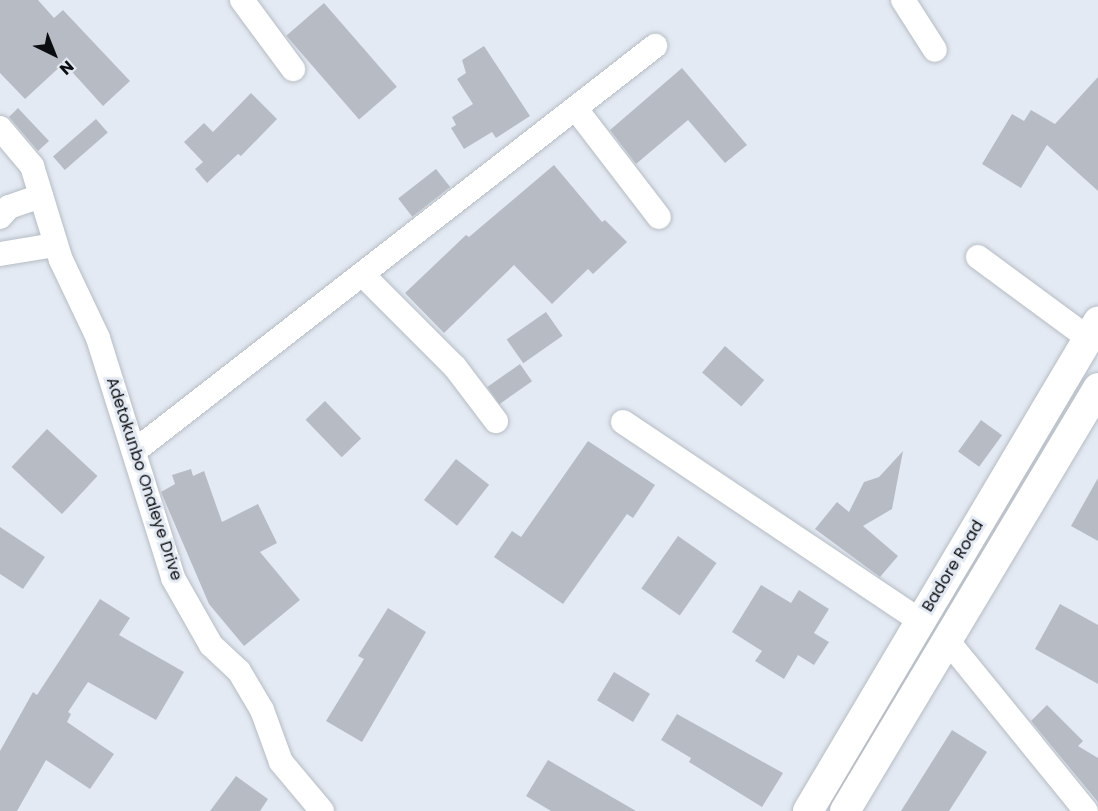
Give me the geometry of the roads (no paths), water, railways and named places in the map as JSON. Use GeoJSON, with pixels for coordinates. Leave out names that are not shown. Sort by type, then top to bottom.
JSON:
{"type":"FeatureCollection","features":[{"type":"Feature","properties":{"kind":"main road","name":"Badore Road"},"geometry":{"type":"LineString","coordinates":[[808,811],[1093,330]]}},
{"type":"Feature","properties":{"kind":"main road","name":"Badore Road"},"geometry":{"type":"LineString","coordinates":[[845,811],[1098,388]]}},
{"type":"Feature","properties":{"kind":"main road"},"geometry":{"type":"LineString","coordinates":[[1008,474],[1035,493]]}},
{"type":"Feature","properties":{"kind":"street"},"geometry":{"type":"LineString","coordinates":[[903,0],[935,50]]}},
{"type":"Feature","properties":{"kind":"street"},"geometry":{"type":"LineString","coordinates":[[246,2],[293,69]]}},
{"type":"Feature","properties":{"kind":"street"},"geometry":{"type":"LineString","coordinates":[[136,450],[655,46]]}},
{"type":"Feature","properties":{"kind":"street"},"geometry":{"type":"LineString","coordinates":[[576,109],[659,217]]}},
{"type":"Feature","properties":{"kind":"street","name":"Adetokunbo Onaleye Drive"},"geometry":{"type":"LineString","coordinates":[[0,128],[32,166],[55,245],[98,338],[136,450],[173,578],[211,645],[239,671],[262,710],[281,762],[322,811]]}},
{"type":"Feature","properties":{"kind":"street"},"geometry":{"type":"LineString","coordinates":[[0,217],[9,207],[41,196]]}},
{"type":"Feature","properties":{"kind":"street"},"geometry":{"type":"LineString","coordinates":[[0,254],[55,245]]}},
{"type":"Feature","properties":{"kind":"street"},"geometry":{"type":"LineString","coordinates":[[978,256],[1093,330]]}},
{"type":"Feature","properties":{"kind":"street"},"geometry":{"type":"LineString","coordinates":[[363,275],[454,367],[495,421]]}},
{"type":"Feature","properties":{"kind":"street"},"geometry":{"type":"LineString","coordinates":[[623,422],[920,621]]}},
{"type":"Feature","properties":{"kind":"street"},"geometry":{"type":"LineString","coordinates":[[947,640],[1086,811]]}}]}
